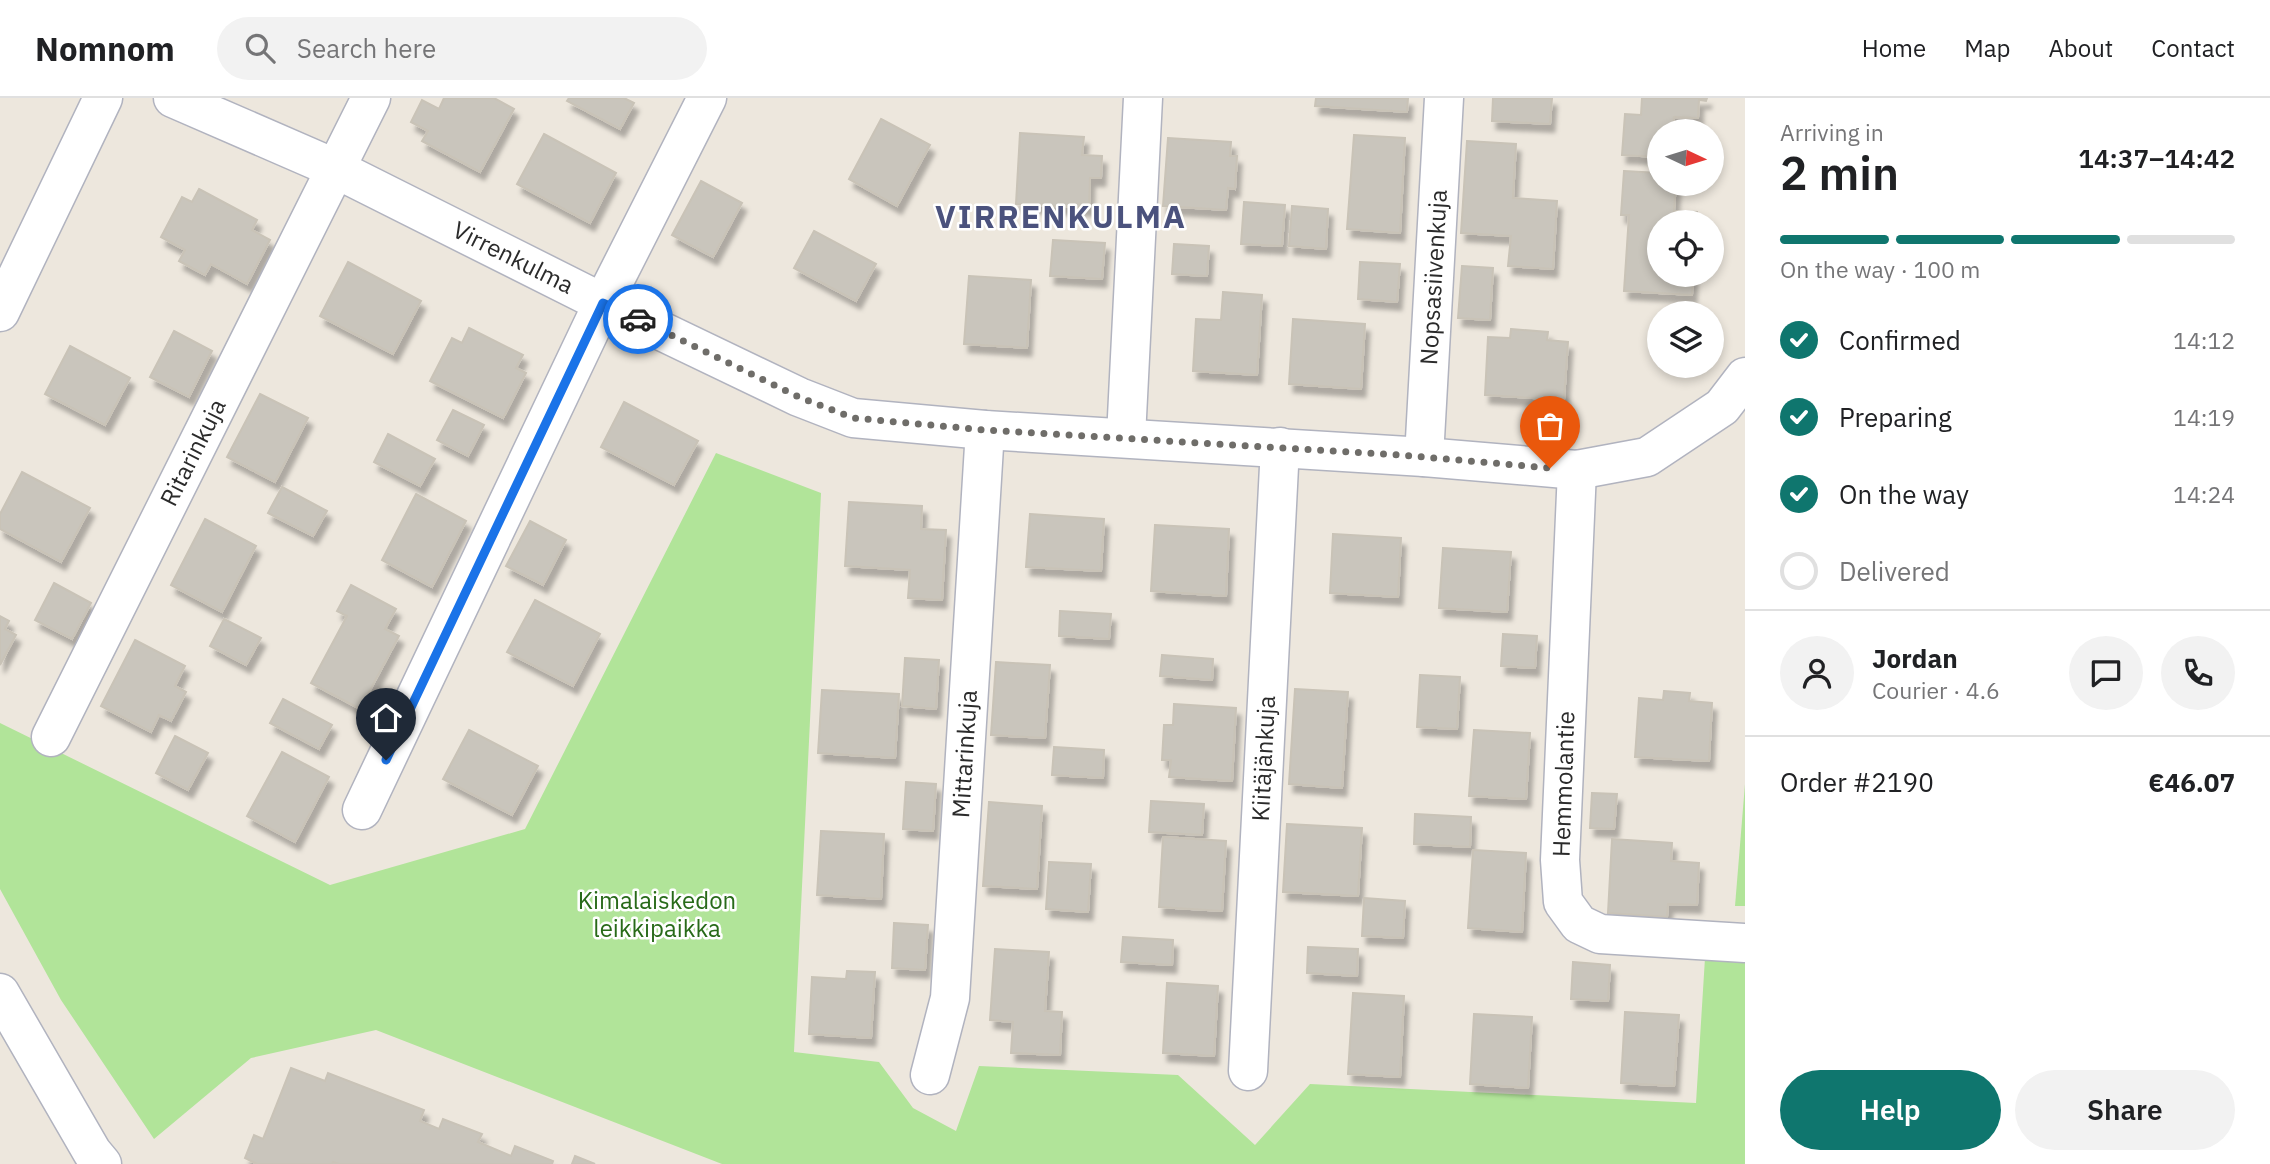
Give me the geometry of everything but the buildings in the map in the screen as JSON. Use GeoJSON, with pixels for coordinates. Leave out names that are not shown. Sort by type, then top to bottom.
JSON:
{"type":"FeatureCollection","features":[{"type":"Feature","properties":{"kind":"street"},"geometry":{"type":"LineString","coordinates":[[0,312],[103,98]]}},
{"type":"Feature","properties":{"kind":"street","name":"Virrenkulma"},"geometry":{"type":"LineString","coordinates":[[173,98],[334,168],[603,303],[799,397],[853,418],[985,430],[1280,447],[1577,470],[1647,457],[1722,407],[1745,377]]}},
{"type":"Feature","properties":{"kind":"street","name":"Ritarinkuja"},"geometry":{"type":"LineString","coordinates":[[51,737],[371,98]]}},
{"type":"Feature","properties":{"kind":"street"},"geometry":{"type":"LineString","coordinates":[[362,810],[603,303],[707,98]]}},
{"type":"Feature","properties":{"kind":"street"},"geometry":{"type":"LineString","coordinates":[[1126,437],[1143,98]]}},
{"type":"Feature","properties":{"kind":"street","name":"Nopsasiivenkuja"},"geometry":{"type":"LineString","coordinates":[[1424,457],[1444,98]]}},
{"type":"Feature","properties":{"kind":"street","name":"Mittarinkuja"},"geometry":{"type":"LineString","coordinates":[[930,1075],[950,998],[985,430]]}},
{"type":"Feature","properties":{"kind":"street","name":"Kiitäjänkuja"},"geometry":{"type":"LineString","coordinates":[[1248,1071],[1280,447]]}},
{"type":"Feature","properties":{"kind":"street","name":"Hemmolantie"},"geometry":{"type":"LineString","coordinates":[[1577,470],[1559,860],[1563,902],[1579,924],[1600,934],[1745,943]]}},
{"type":"Feature","properties":{"kind":"street"},"geometry":{"type":"LineString","coordinates":[[0,993],[102,1164]]}},
{"type":"Feature","properties":{"kind":"green space","name":"Kimalaiskedon leikkipaikka"},"geometry":{"type":"Polygon","coordinates":[[[716,453],[821,493],[794,1052],[879,1062],[913,1108],[956,1131],[979,1066],[1178,1075],[1255,1145],[1310,1084],[1696,1103],[1705,958],[1745,960],[1745,1164],[722,1164],[376,1030],[251,1058],[154,1139],[61,1000],[0,889],[0,723],[330,885],[525,829],[716,453]]]}},
{"type":"Feature","properties":{"kind":"green space"},"geometry":{"type":"Polygon","coordinates":[[[1745,784],[1745,906],[1735,906],[1745,784]]]}},
{"type":"Feature","properties":{"kind":"way so far"},"geometry":{"type":"LineString","coordinates":[[638,319],[799,397],[853,418],[985,430],[1400,455],[1550,468]]}},
{"type":"Feature","properties":{"kind":"district","name":"VIRRENKULMA"},"geometry":{"type":"Point","coordinates":[1061,217]}},
{"type":"Feature","properties":{"kind":"route"},"geometry":{"type":"LineString","coordinates":[[386,760],[603,303],[638,319]]}}]}
